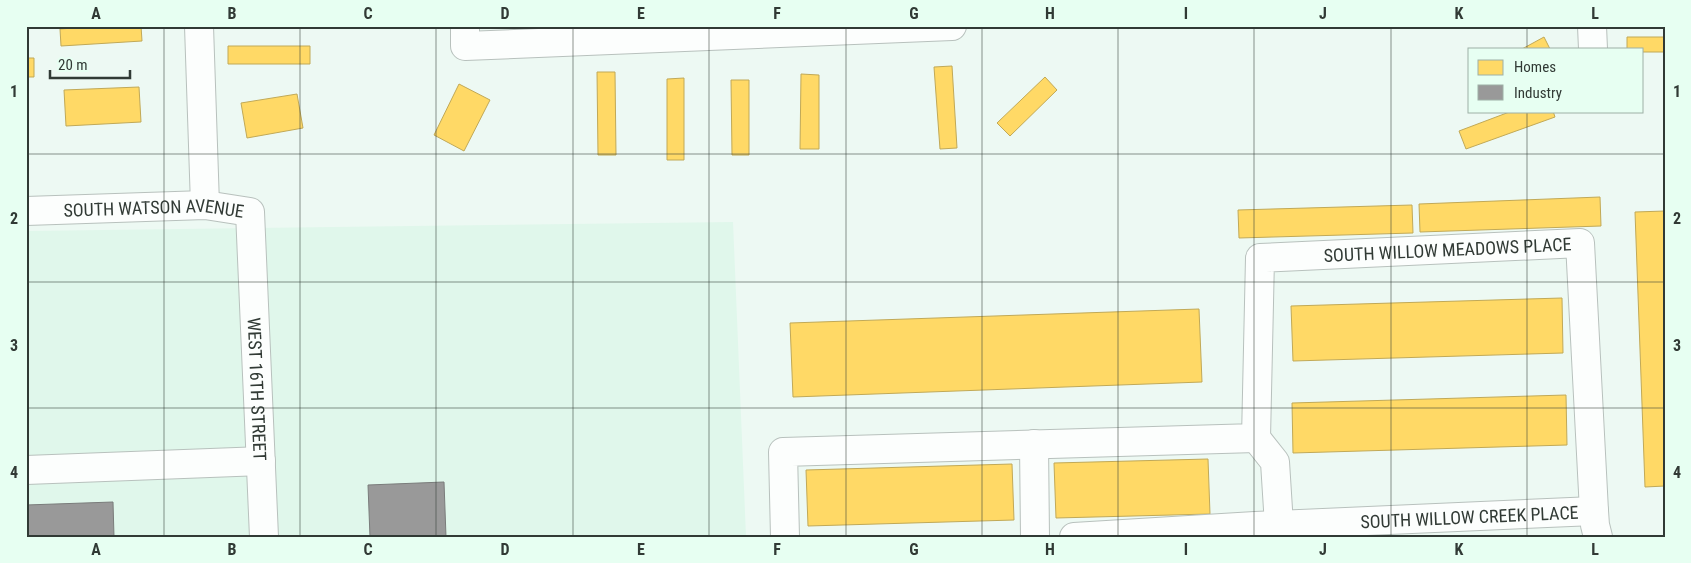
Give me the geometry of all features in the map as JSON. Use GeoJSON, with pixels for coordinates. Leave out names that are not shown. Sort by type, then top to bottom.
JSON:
{"type":"FeatureCollection","features":[{"type":"Feature","properties":{"kind":"street"},"geometry":{"type":"LineString","coordinates":[[199,26],[205,205]]}},
{"type":"Feature","properties":{"kind":"street"},"geometry":{"type":"LineString","coordinates":[[465,36],[952,26]]}},
{"type":"Feature","properties":{"kind":"street"},"geometry":{"type":"LineString","coordinates":[[1592,26],[1594,48]]}},
{"type":"Feature","properties":{"kind":"street","name":"SOUTH WATSON AVENUE"},"geometry":{"type":"LineString","coordinates":[[26,211],[205,205],[250,212],[252,243]]}},
{"type":"Feature","properties":{"kind":"street","name":"WEST 16TH STREET"},"geometry":{"type":"LineString","coordinates":[[252,243],[264,537]]}},
{"type":"Feature","properties":{"kind":"street","name":"SOUTH WILLOW MEADOWS PLACE"},"geometry":{"type":"LineString","coordinates":[[1256,438],[1260,258],[1580,243],[1596,524]]}},
{"type":"Feature","properties":{"kind":"street"},"geometry":{"type":"LineString","coordinates":[[785,537],[783,452],[1256,438],[1274,462],[1267,525]]}},
{"type":"Feature","properties":{"kind":"street"},"geometry":{"type":"LineString","coordinates":[[1034,444],[1036,537]]}},
{"type":"Feature","properties":{"kind":"street"},"geometry":{"type":"LineString","coordinates":[[26,470],[261,461]]}},
{"type":"Feature","properties":{"kind":"street","name":"SOUTH WILLOW CREEK PLACE"},"geometry":{"type":"LineString","coordinates":[[1074,537],[1267,525],[1596,524]]}},
{"type":"Feature","properties":{"kind":"shaded area"},"geometry":{"type":"Polygon","coordinates":[[[733,222],[746,537],[26,537],[26,231],[733,222]]]}},
{"type":"Feature","properties":{"kind":"building: Homes"},"geometry":{"type":"Polygon","coordinates":[[[100,26],[141,26],[142,41],[61,46],[60,29],[100,26]]]}},
{"type":"Feature","properties":{"kind":"building: Homes"},"geometry":{"type":"Polygon","coordinates":[[[1544,37],[1550,48],[1524,48],[1544,37]]]}},
{"type":"Feature","properties":{"kind":"building: Homes"},"geometry":{"type":"Polygon","coordinates":[[[1627,37],[1665,37],[1665,52],[1644,52],[1644,48],[1627,48],[1627,37]]]}},
{"type":"Feature","properties":{"kind":"building: Homes"},"geometry":{"type":"Polygon","coordinates":[[[228,46],[310,46],[310,64],[228,64],[228,46]]]}},
{"type":"Feature","properties":{"kind":"building: Homes"},"geometry":{"type":"Polygon","coordinates":[[[26,58],[34,58],[34,77],[26,77],[26,58]]]}},
{"type":"Feature","properties":{"kind":"building: Homes"},"geometry":{"type":"Polygon","coordinates":[[[952,66],[957,148],[940,149],[934,67],[952,66]]]}},
{"type":"Feature","properties":{"kind":"building: Homes"},"geometry":{"type":"Polygon","coordinates":[[[597,72],[615,72],[616,155],[598,155],[597,72]]]}},
{"type":"Feature","properties":{"kind":"building: Homes"},"geometry":{"type":"Polygon","coordinates":[[[801,74],[819,75],[819,149],[800,149],[801,74]]]}},
{"type":"Feature","properties":{"kind":"building: Homes"},"geometry":{"type":"Polygon","coordinates":[[[1045,77],[1057,90],[1010,136],[997,123],[1045,77]]]}},
{"type":"Feature","properties":{"kind":"building: Homes"},"geometry":{"type":"Polygon","coordinates":[[[684,78],[684,160],[667,160],[667,79],[684,78]]]}},
{"type":"Feature","properties":{"kind":"building: Homes"},"geometry":{"type":"Polygon","coordinates":[[[731,80],[749,80],[749,155],[732,155],[731,80]]]}},
{"type":"Feature","properties":{"kind":"building: Homes"},"geometry":{"type":"Polygon","coordinates":[[[459,84],[490,100],[464,151],[434,135],[459,84]]]}},
{"type":"Feature","properties":{"kind":"building: Homes"},"geometry":{"type":"Polygon","coordinates":[[[139,87],[141,122],[66,126],[64,90],[139,87]]]}},
{"type":"Feature","properties":{"kind":"building: Homes"},"geometry":{"type":"Polygon","coordinates":[[[297,94],[303,128],[247,138],[241,103],[297,94]]]}},
{"type":"Feature","properties":{"kind":"building: Homes"},"geometry":{"type":"Polygon","coordinates":[[[1509,112],[1553,112],[1555,117],[1466,149],[1459,131],[1509,112]]]}},
{"type":"Feature","properties":{"kind":"building: Homes"},"geometry":{"type":"Polygon","coordinates":[[[1600,197],[1601,226],[1420,232],[1419,204],[1600,197]]]}},
{"type":"Feature","properties":{"kind":"building: Homes"},"geometry":{"type":"Polygon","coordinates":[[[1412,205],[1413,233],[1239,238],[1238,210],[1412,205]]]}},
{"type":"Feature","properties":{"kind":"building: Homes"},"geometry":{"type":"Polygon","coordinates":[[[1665,211],[1665,486],[1645,487],[1635,212],[1665,211]]]}},
{"type":"Feature","properties":{"kind":"building: Homes"},"geometry":{"type":"Polygon","coordinates":[[[1562,298],[1563,353],[1293,361],[1291,306],[1562,298]]]}},
{"type":"Feature","properties":{"kind":"building: Homes"},"geometry":{"type":"Polygon","coordinates":[[[1199,309],[1202,382],[793,397],[790,323],[1199,309]]]}},
{"type":"Feature","properties":{"kind":"building: Homes"},"geometry":{"type":"Polygon","coordinates":[[[1566,395],[1567,445],[1293,453],[1292,403],[1566,395]]]}},
{"type":"Feature","properties":{"kind":"building: Homes"},"geometry":{"type":"Polygon","coordinates":[[[1208,459],[1210,514],[1056,518],[1054,463],[1208,459]]]}},
{"type":"Feature","properties":{"kind":"building: Homes"},"geometry":{"type":"Polygon","coordinates":[[[1012,464],[1014,520],[808,526],[806,470],[1012,464]]]}},
{"type":"Feature","properties":{"kind":"building: Industry"},"geometry":{"type":"Polygon","coordinates":[[[444,482],[446,537],[370,537],[368,485],[444,482]]]}},
{"type":"Feature","properties":{"kind":"building: Industry"},"geometry":{"type":"Polygon","coordinates":[[[113,502],[114,537],[26,537],[26,505],[113,502]]]}}]}
